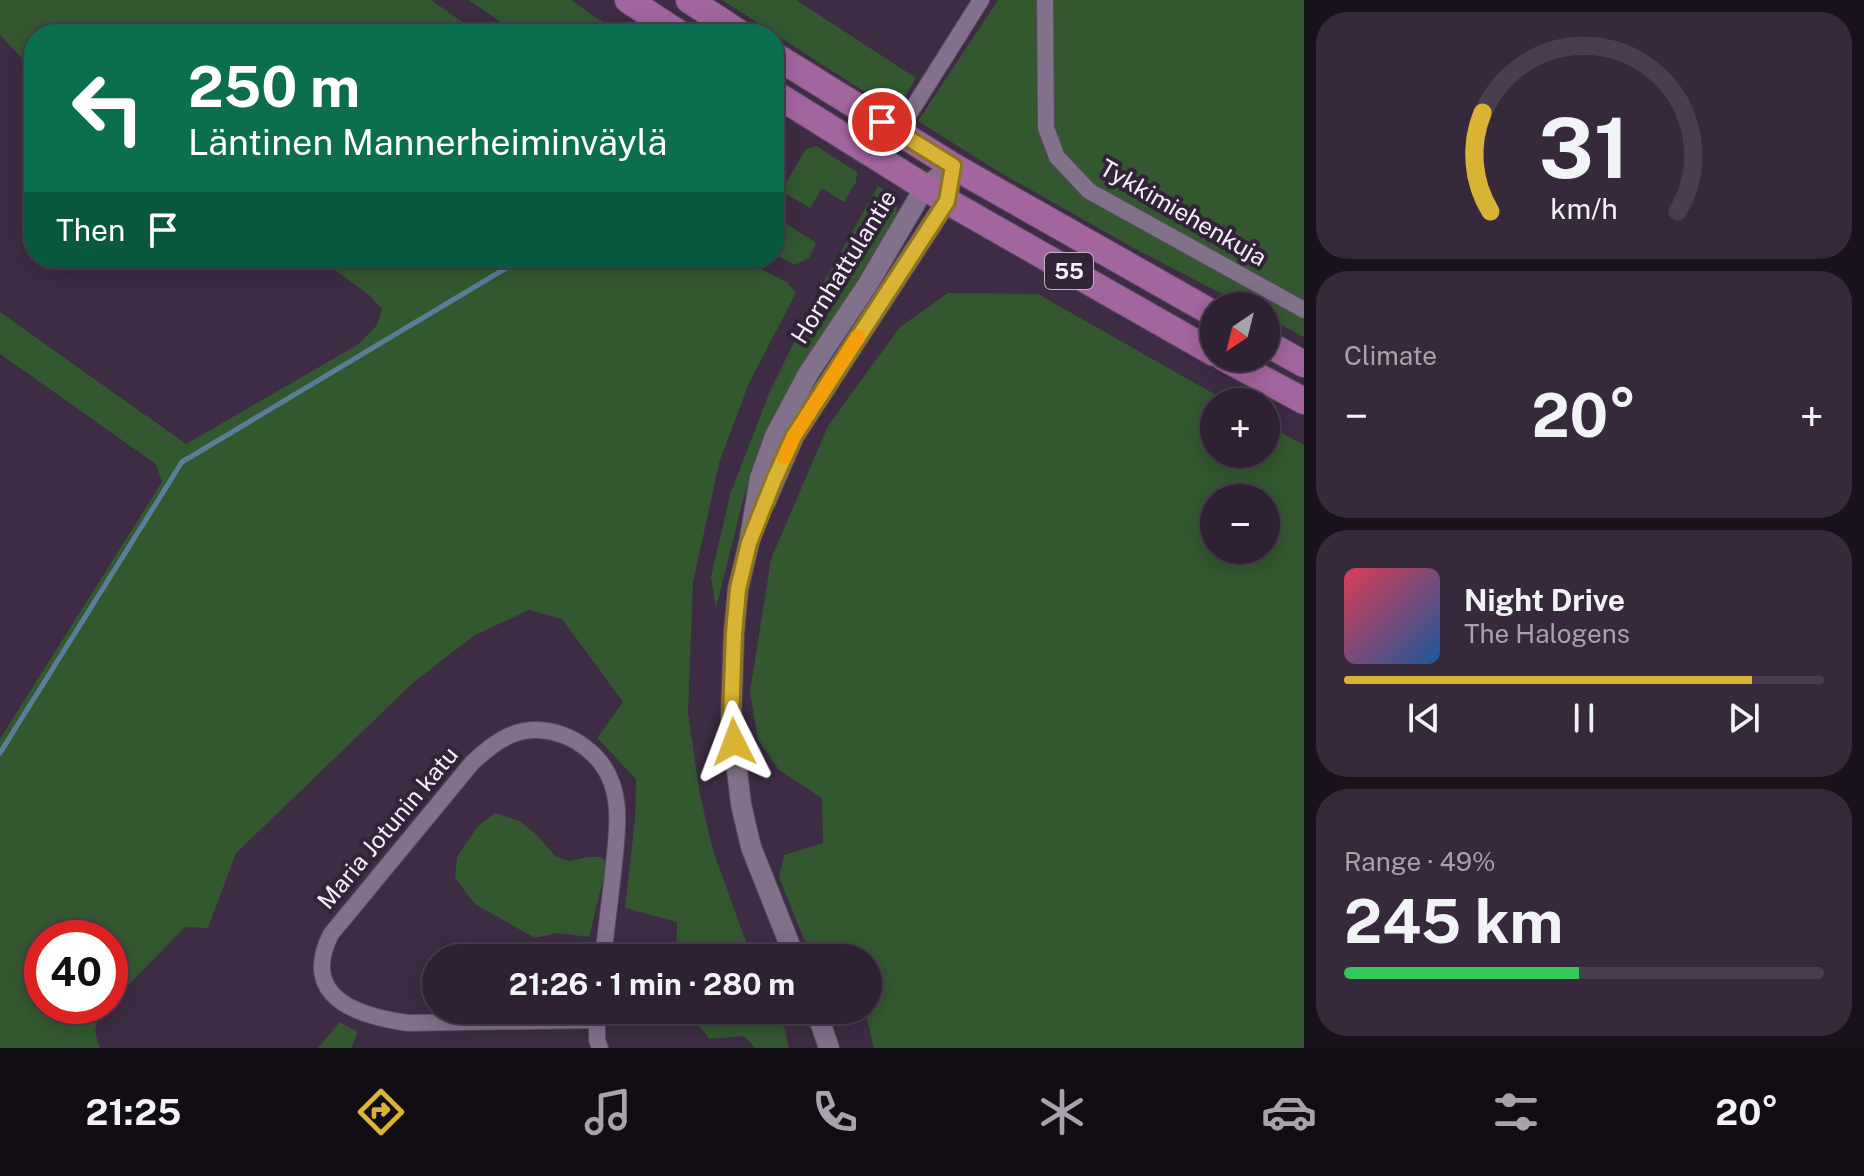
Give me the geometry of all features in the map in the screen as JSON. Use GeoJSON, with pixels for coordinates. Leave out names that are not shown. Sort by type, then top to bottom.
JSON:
{"type":"FeatureCollection","features":[{"type":"Feature","properties":{"kind":"main road"},"geometry":{"type":"LineString","coordinates":[[628,0],[665,24]]}},
{"type":"Feature","properties":{"kind":"main road"},"geometry":{"type":"LineString","coordinates":[[689,0],[726,24]]}},
{"type":"Feature","properties":{"kind":"main road","name":"55"},"geometry":{"type":"LineString","coordinates":[[784,61],[953,166],[1200,306]]}},
{"type":"Feature","properties":{"kind":"main road","name":"55"},"geometry":{"type":"LineString","coordinates":[[784,99],[936,194],[1200,345]]}},
{"type":"Feature","properties":{"kind":"main road"},"geometry":{"type":"LineString","coordinates":[[1280,351],[1304,364]]}},
{"type":"Feature","properties":{"kind":"main road"},"geometry":{"type":"LineString","coordinates":[[1250,372],[1304,401]]}},
{"type":"Feature","properties":{"kind":"street"},"geometry":{"type":"LineString","coordinates":[[906,119],[981,0]]}},
{"type":"Feature","properties":{"kind":"street","name":"Tykkimiehenkuja"},"geometry":{"type":"LineString","coordinates":[[1045,0],[1046,128],[1057,157],[1089,191],[1304,310]]}},
{"type":"Feature","properties":{"kind":"street","name":"Hornhattulantie"},"geometry":{"type":"LineString","coordinates":[[789,944],[751,847],[741,804],[731,719],[738,589],[760,478],[775,436],[808,374],[953,166]]}},
{"type":"Feature","properties":{"kind":"street","name":"Maria Jotunin katu"},"geometry":{"type":"LineString","coordinates":[[422,1022],[384,1020],[357,1011],[331,993],[323,980],[320,964],[324,948],[331,934],[472,763],[490,745],[506,736],[541,730],[575,740],[603,764],[612,781],[617,798],[618,828],[605,944]]}},
{"type":"Feature","properties":{"kind":"street","name":"Maria Jotunin katu"},"geometry":{"type":"LineString","coordinates":[[598,1024],[600,1048]]}},
{"type":"Feature","properties":{"kind":"street"},"geometry":{"type":"LineString","coordinates":[[821,1024],[829,1048]]}},
{"type":"Feature","properties":{"kind":"green space"},"geometry":{"type":"Polygon","coordinates":[[[0,0],[431,0],[462,24],[24,24],[24,59],[0,35],[0,0]]]}},
{"type":"Feature","properties":{"kind":"green space"},"geometry":{"type":"Polygon","coordinates":[[[469,0],[571,0],[606,24],[504,24],[469,0]]]}},
{"type":"Feature","properties":{"kind":"green space"},"geometry":{"type":"Polygon","coordinates":[[[722,0],[796,0],[916,78],[896,112],[784,40],[784,24],[759,24],[722,0]]]}},
{"type":"Feature","properties":{"kind":"green space"},"geometry":{"type":"Polygon","coordinates":[[[998,0],[1304,0],[1304,337],[1280,324],[1280,292],[1218,292],[1001,173],[918,121],[998,0]]]}},
{"type":"Feature","properties":{"kind":"green space"},"geometry":{"type":"Polygon","coordinates":[[[816,146],[857,172],[856,182],[844,202],[822,188],[810,208],[784,193],[784,186],[806,149],[816,146]]]}},
{"type":"Feature","properties":{"kind":"green space"},"geometry":{"type":"Polygon","coordinates":[[[878,186],[895,199],[895,221],[784,396],[744,496],[716,608],[711,577],[730,495],[770,391],[825,280],[878,186]]]}},
{"type":"Feature","properties":{"kind":"green space"},"geometry":{"type":"Polygon","coordinates":[[[784,222],[816,243],[809,258],[795,265],[784,259],[784,222]]]}},
{"type":"Feature","properties":{"kind":"green space"},"geometry":{"type":"Polygon","coordinates":[[[333,268],[759,268],[787,282],[796,293],[749,383],[719,463],[693,583],[688,713],[700,795],[713,850],[748,944],[676,944],[677,922],[625,908],[635,820],[636,779],[597,738],[623,702],[562,619],[529,610],[475,635],[415,681],[236,853],[208,928],[185,927],[128,986],[128,920],[24,920],[24,1024],[97,1024],[100,1048],[0,1048],[0,739],[162,482],[156,464],[0,354],[0,312],[186,444],[359,344],[377,325],[382,309],[369,295],[333,268]]]}},
{"type":"Feature","properties":{"kind":"green space"},"geometry":{"type":"Polygon","coordinates":[[[948,293],[1038,294],[1203,388],[1200,388],[1200,468],[1280,468],[1280,432],[1304,445],[1304,1048],[874,1048],[868,1024],[882,1024],[882,944],[808,944],[804,939],[779,877],[784,855],[823,843],[822,798],[779,770],[758,740],[750,692],[771,559],[828,426],[900,327],[948,293]]]}},
{"type":"Feature","properties":{"kind":"green space"},"geometry":{"type":"Polygon","coordinates":[[[495,813],[519,821],[536,834],[555,856],[569,861],[601,857],[607,863],[589,937],[557,933],[535,938],[475,904],[455,878],[457,857],[478,826],[495,813]]]}},
{"type":"Feature","properties":{"kind":"green space"},"geometry":{"type":"Polygon","coordinates":[[[340,1022],[358,1032],[351,1048],[318,1048],[340,1022]]]}},
{"type":"Feature","properties":{"kind":"green space"},"geometry":{"type":"Polygon","coordinates":[[[698,1024],[782,1024],[789,1048],[755,1048],[744,1036],[709,1039],[698,1024]]]}},
{"type":"Feature","properties":{"kind":"waterway"},"geometry":{"type":"LineString","coordinates":[[0,753],[182,462],[506,268]]}},
{"type":"Feature","properties":{"kind":"slow traffic"},"geometry":{"type":"LineString","coordinates":[[784,458],[794,436],[858,336]]}},
{"type":"Feature","properties":{"kind":"route"},"geometry":{"type":"LineString","coordinates":[[734,742],[731,719],[734,633],[738,589],[749,543],[794,436],[947,201],[953,166],[882,122]]}}]}
